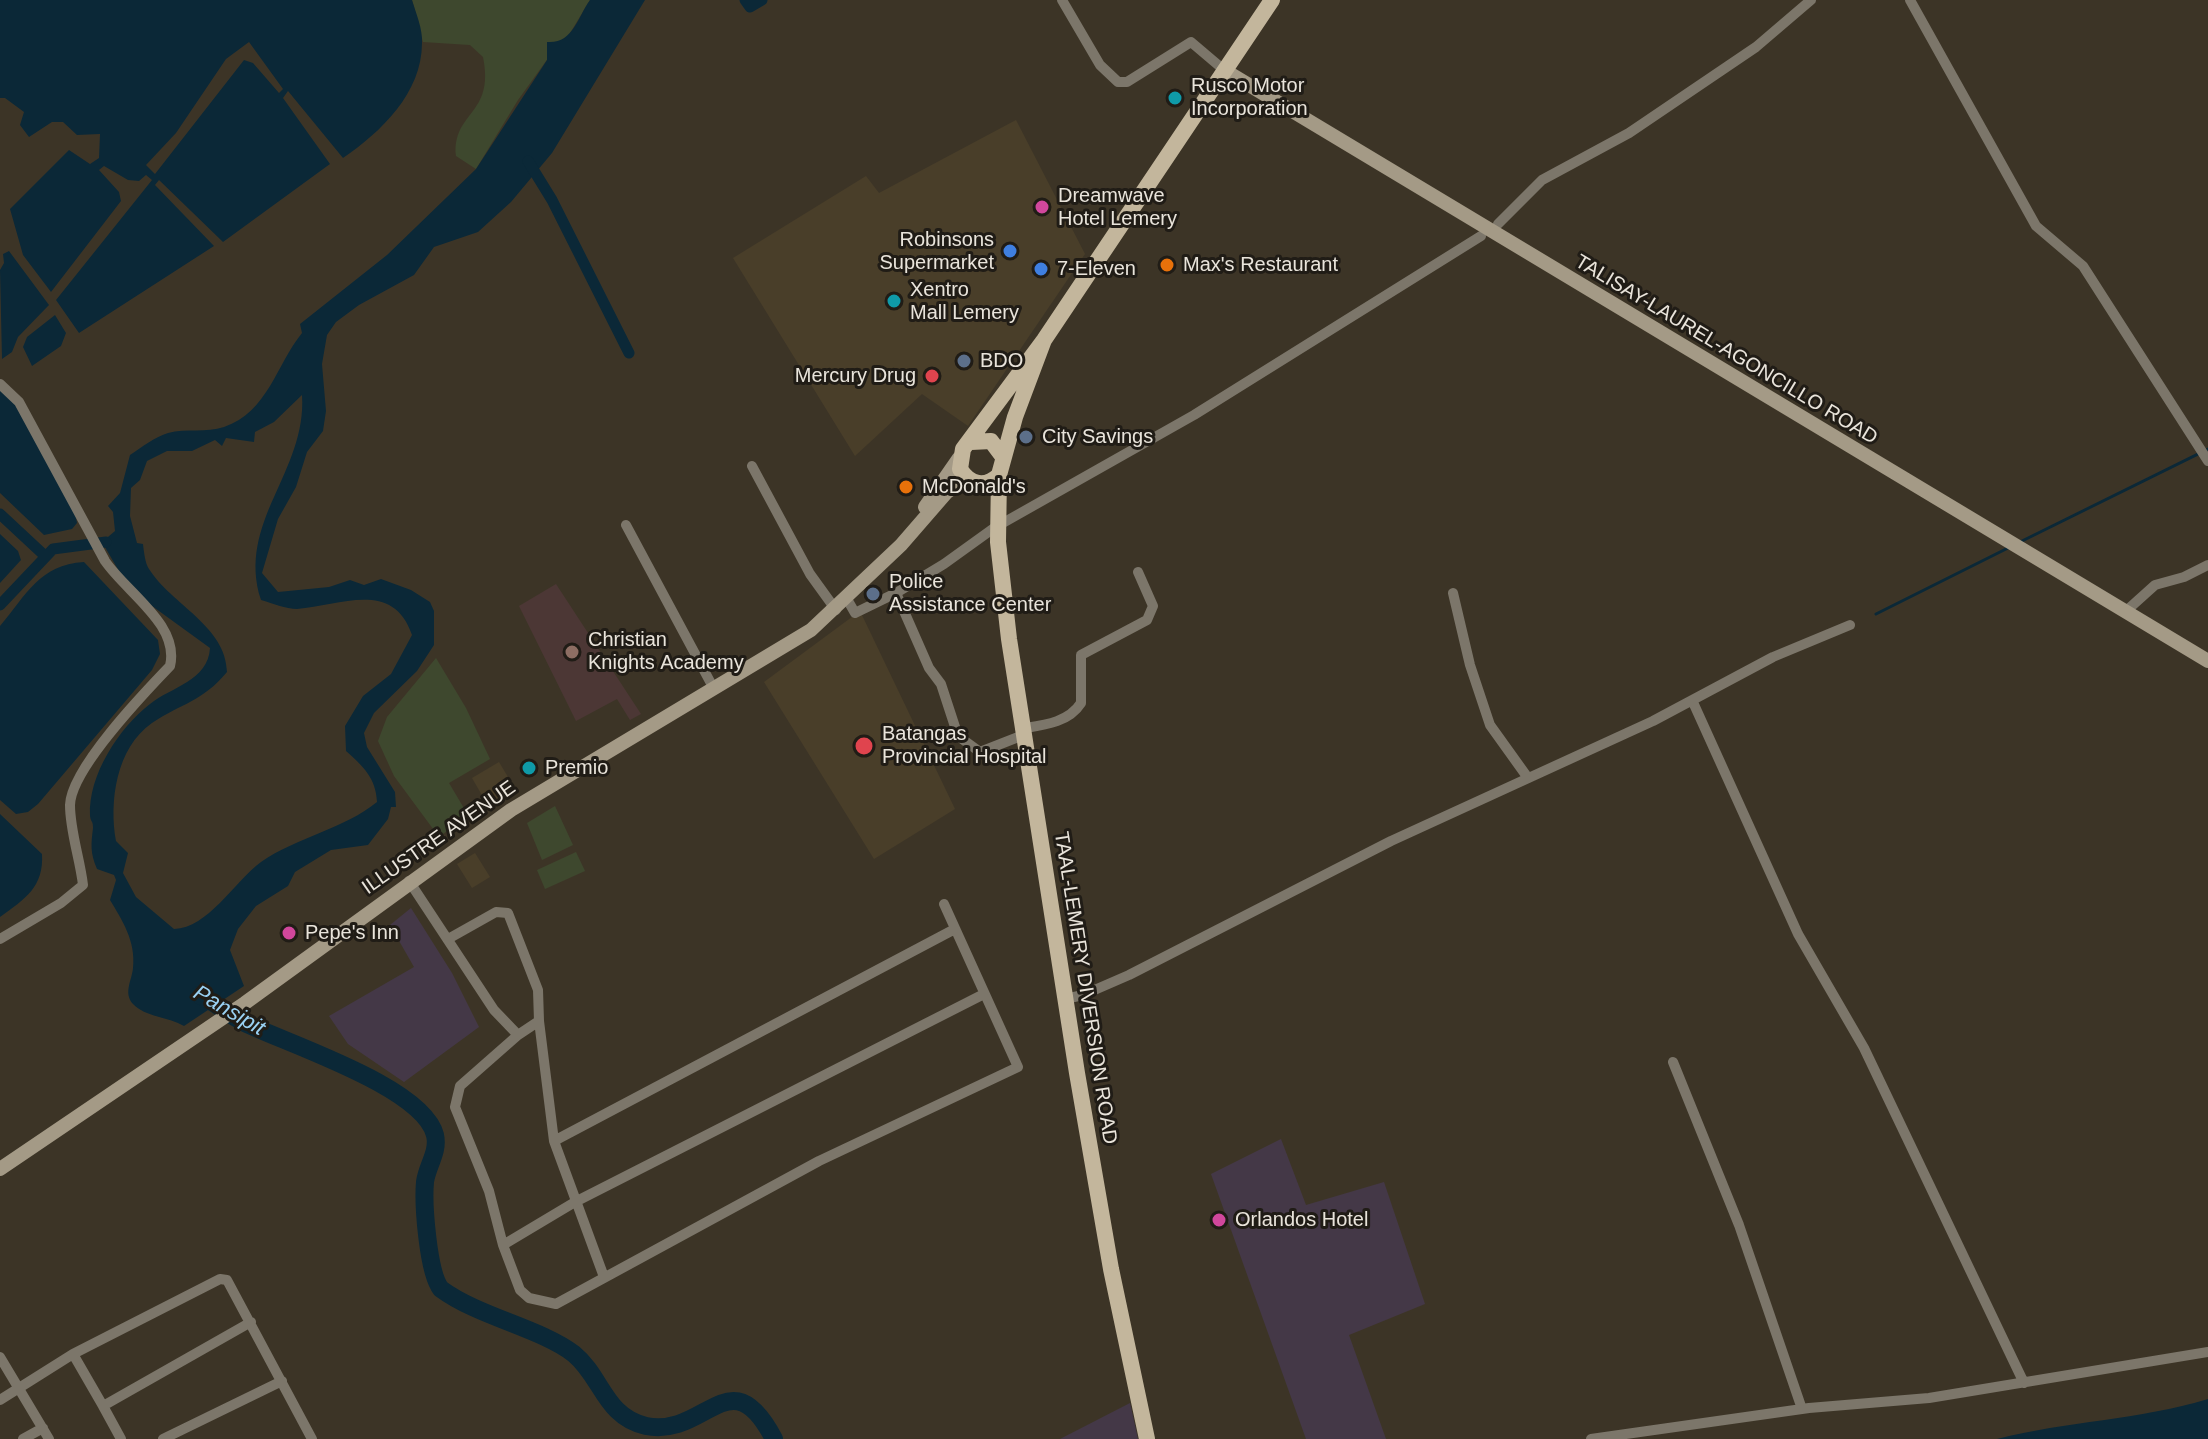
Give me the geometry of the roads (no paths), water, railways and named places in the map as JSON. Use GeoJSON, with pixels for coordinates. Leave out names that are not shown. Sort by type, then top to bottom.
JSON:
{"type":"FeatureCollection","features":[{"type":"Feature","properties":{"kind":"main road"},"geometry":{"type":"LineString","coordinates":[[1044,340],[999,475],[984,484],[966,478],[959,458],[1044,340],[1272,0]]}},
{"type":"Feature","properties":{"kind":"main road","name":"TALISAY-LAUREL-AGONCILLO ROAD"},"geometry":{"type":"LineString","coordinates":[[1224,70],[2208,661]]}},
{"type":"Feature","properties":{"kind":"main road"},"geometry":{"type":"LineString","coordinates":[[971,442],[991,441],[1003,457]]}},
{"type":"Feature","properties":{"kind":"main road","name":"ILLUSTRE AVENUE"},"geometry":{"type":"LineString","coordinates":[[901,545],[959,458]]}},
{"type":"Feature","properties":{"kind":"main road","name":"TAAL-LEMERY DIVERSION ROAD"},"geometry":{"type":"LineString","coordinates":[[997,532],[999,475]]}},
{"type":"Feature","properties":{"kind":"main road","name":"ILLUSTRE AVENUE"},"geometry":{"type":"LineString","coordinates":[[0,1169],[245,1003],[409,881],[511,810],[790,644],[842,604],[901,545],[947,492],[966,478]]}},
{"type":"Feature","properties":{"kind":"main road","name":"TAAL-LEMERY DIVERSION ROAD"},"geometry":{"type":"LineString","coordinates":[[984,484],[997,532],[1065,999],[1111,1269],[1147,1439]]}},
{"type":"Feature","properties":{"kind":"street"},"geometry":{"type":"LineString","coordinates":[[1062,0],[1100,65],[1118,82],[1127,82],[1191,42],[1224,70]]}},
{"type":"Feature","properties":{"kind":"street"},"geometry":{"type":"LineString","coordinates":[[1498,224],[1542,180],[1629,133],[1756,47],[1811,0]]}},
{"type":"Feature","properties":{"kind":"street"},"geometry":{"type":"LineString","coordinates":[[1910,0],[2036,226],[2083,266],[2208,461]]}},
{"type":"Feature","properties":{"kind":"street"},"geometry":{"type":"LineString","coordinates":[[752,466],[810,574],[855,613],[896,593],[1194,415],[1481,236]]}},
{"type":"Feature","properties":{"kind":"street"},"geometry":{"type":"LineString","coordinates":[[0,384],[19,402],[120,584],[169,635],[174,649],[170,666],[100,747],[73,790],[70,807],[83,885],[61,903],[0,939]]}},
{"type":"Feature","properties":{"kind":"street"},"geometry":{"type":"LineString","coordinates":[[626,525],[714,689]]}},
{"type":"Feature","properties":{"kind":"street"},"geometry":{"type":"LineString","coordinates":[[2125,612],[2155,585],[2184,577],[2208,565]]}},
{"type":"Feature","properties":{"kind":"street"},"geometry":{"type":"LineString","coordinates":[[896,593],[929,668],[941,684],[958,736],[980,752],[1026,731],[1048,725],[1077,709],[1081,703],[1081,655],[1147,620],[1153,606],[1138,572]]}},
{"type":"Feature","properties":{"kind":"street"},"geometry":{"type":"LineString","coordinates":[[1453,593],[1470,665],[1490,725],[1528,778]]}},
{"type":"Feature","properties":{"kind":"street"},"geometry":{"type":"LineString","coordinates":[[1065,999],[1129,975],[1391,841],[1692,700],[1773,657],[1850,625]]}},
{"type":"Feature","properties":{"kind":"street"},"geometry":{"type":"LineString","coordinates":[[1692,700],[1798,934],[1864,1048],[2024,1383]]}},
{"type":"Feature","properties":{"kind":"street"},"geometry":{"type":"LineString","coordinates":[[409,881],[494,1010],[518,1035]]}},
{"type":"Feature","properties":{"kind":"street"},"geometry":{"type":"LineString","coordinates":[[539,1021],[518,1035],[460,1086],[455,1107],[489,1191],[503,1245],[520,1290],[529,1298],[556,1304],[819,1161],[1018,1067],[953,930],[944,904]]}},
{"type":"Feature","properties":{"kind":"street"},"geometry":{"type":"LineString","coordinates":[[448,939],[496,912],[508,913],[538,990],[554,1141],[604,1277]]}},
{"type":"Feature","properties":{"kind":"street"},"geometry":{"type":"LineString","coordinates":[[554,1141],[953,930]]}},
{"type":"Feature","properties":{"kind":"street"},"geometry":{"type":"LineString","coordinates":[[503,1245],[575,1202],[984,994]]}},
{"type":"Feature","properties":{"kind":"street"},"geometry":{"type":"LineString","coordinates":[[1673,1062],[1739,1225],[1802,1409]]}},
{"type":"Feature","properties":{"kind":"street"},"geometry":{"type":"LineString","coordinates":[[0,1400],[73,1354],[214,1280],[227,1280],[312,1439]]}},
{"type":"Feature","properties":{"kind":"street"},"geometry":{"type":"LineString","coordinates":[[103,1406],[251,1322]]}},
{"type":"Feature","properties":{"kind":"street"},"geometry":{"type":"LineString","coordinates":[[1591,1439],[1802,1409],[1929,1398],[2208,1352]]}},
{"type":"Feature","properties":{"kind":"street"},"geometry":{"type":"LineString","coordinates":[[73,1354],[121,1439]]}},
{"type":"Feature","properties":{"kind":"street"},"geometry":{"type":"LineString","coordinates":[[0,1357],[49,1439]]}},
{"type":"Feature","properties":{"kind":"street"},"geometry":{"type":"LineString","coordinates":[[163,1439],[282,1381]]}},
{"type":"Feature","properties":{"kind":"street"},"geometry":{"type":"LineString","coordinates":[[23,1439],[43,1428]]}},
{"type":"Feature","properties":{"kind":"water"},"geometry":{"type":"Polygon","coordinates":[[[0,0],[412,0],[421,33],[420,61],[407,95],[385,123],[343,158],[288,91],[283,98],[330,164],[223,242],[159,180],[155,185],[214,246],[79,333],[56,300],[152,180],[146,175],[139,181],[128,180],[104,166],[99,170],[119,192],[121,201],[51,292],[23,255],[10,209],[69,150],[90,164],[99,158],[100,134],[77,135],[63,122],[52,122],[29,137],[20,125],[24,112],[5,98],[0,98],[0,0]],[[249,42],[226,59],[176,133],[146,165],[155,174],[244,60],[253,63],[279,93],[283,89],[249,42]]]}},
{"type":"Feature","properties":{"kind":"water"},"geometry":{"type":"Polygon","coordinates":[[[590,0],[645,0],[552,153],[511,202],[478,232],[434,247],[414,275],[359,305],[336,322],[327,335],[322,364],[326,411],[323,431],[307,452],[296,487],[278,519],[262,573],[278,592],[329,587],[350,580],[364,585],[381,579],[411,590],[430,602],[434,611],[434,645],[417,671],[374,713],[364,733],[367,747],[395,792],[396,807],[391,807],[388,819],[368,845],[331,850],[295,872],[288,886],[256,906],[238,929],[230,950],[244,986],[184,1026],[144,1012],[130,1000],[132,949],[127,931],[110,900],[116,880],[114,875],[97,869],[93,858],[91,800],[100,769],[127,726],[150,704],[196,676],[208,659],[210,648],[130,590],[102,542],[115,531],[113,512],[108,506],[120,493],[130,455],[163,435],[224,427],[251,410],[270,386],[302,333],[300,324],[387,255],[476,169],[547,60],[547,42],[556,42],[569,34],[590,0]],[[302,395],[274,422],[255,432],[254,442],[226,438],[222,446],[215,440],[192,451],[167,451],[147,461],[140,480],[131,488],[130,516],[137,543],[143,544],[148,567],[218,642],[227,672],[200,696],[152,723],[140,734],[130,746],[118,777],[114,826],[116,841],[128,853],[123,873],[136,897],[174,929],[186,927],[209,913],[251,871],[275,853],[350,819],[377,802],[368,773],[346,751],[345,726],[363,696],[391,674],[412,635],[403,618],[392,607],[379,601],[347,601],[297,609],[261,600],[256,572],[258,546],[264,521],[294,449],[301,423],[302,395]]]}},
{"type":"Feature","properties":{"kind":"water"},"geometry":{"type":"Polygon","coordinates":[[[9,251],[49,305],[18,337],[12,352],[2,359],[0,270],[4,263],[3,254],[9,251]]]}},
{"type":"Feature","properties":{"kind":"water"},"geometry":{"type":"Polygon","coordinates":[[[55,315],[66,333],[61,346],[32,366],[23,347],[27,337],[55,315]]]}},
{"type":"Feature","properties":{"kind":"water"},"geometry":{"type":"Polygon","coordinates":[[[0,387],[15,401],[75,513],[77,523],[72,529],[44,535],[0,493],[0,387]]]}},
{"type":"Feature","properties":{"kind":"water"},"geometry":{"type":"Polygon","coordinates":[[[0,534],[18,551],[21,560],[0,583],[0,534]]]}},
{"type":"Feature","properties":{"kind":"water"},"geometry":{"type":"Polygon","coordinates":[[[84,562],[158,640],[160,654],[152,670],[38,804],[28,812],[16,814],[0,800],[0,626],[45,575],[69,564],[84,562]]]}},
{"type":"Feature","properties":{"kind":"water"},"geometry":{"type":"Polygon","coordinates":[[[0,814],[42,854],[42,865],[31,891],[0,917],[0,814]]]}},
{"type":"Feature","properties":{"kind":"water"},"geometry":{"type":"Polygon","coordinates":[[[2208,1399],[2208,1439],[1997,1439],[2156,1412],[2208,1399]]]}},
{"type":"Feature","properties":{"kind":"waterway"},"geometry":{"type":"LineString","coordinates":[[745,0],[750,7],[762,0]]}},
{"type":"Feature","properties":{"kind":"waterway"},"geometry":{"type":"LineString","coordinates":[[528,161],[552,200],[629,353]]}},
{"type":"Feature","properties":{"kind":"waterway"},"geometry":{"type":"LineString","coordinates":[[2022,541],[2208,449]]}},
{"type":"Feature","properties":{"kind":"waterway"},"geometry":{"type":"LineString","coordinates":[[0,514],[44,555]]}},
{"type":"Feature","properties":{"kind":"waterway"},"geometry":{"type":"LineString","coordinates":[[0,605],[53,549],[106,542]]}},
{"type":"Feature","properties":{"kind":"waterway"},"geometry":{"type":"LineString","coordinates":[[1876,614],[2008,548]]}},
{"type":"Feature","properties":{"kind":"waterway","name":"Pansipit"},"geometry":{"type":"LineString","coordinates":[[199,995],[245,1023],[381,1084],[425,1117],[436,1141],[425,1182],[425,1206],[430,1254],[441,1289],[574,1354],[613,1405],[632,1421],[646,1426],[667,1427],[730,1401],[744,1403],[758,1415],[774,1439]]}},
{"type":"Feature","properties":{"kind":"place","name":"Rusco Motor Incorporation"},"geometry":{"type":"Point","coordinates":[1175,98]}},
{"type":"Feature","properties":{"kind":"place","name":"Dreamwave Hotel Lemery"},"geometry":{"type":"Point","coordinates":[1042,207]}},
{"type":"Feature","properties":{"kind":"place","name":"Robinsons Supermarket"},"geometry":{"type":"Point","coordinates":[1010,251]}},
{"type":"Feature","properties":{"kind":"place","name":"Max's Restaurant"},"geometry":{"type":"Point","coordinates":[1167,265]}},
{"type":"Feature","properties":{"kind":"place","name":"7-Eleven"},"geometry":{"type":"Point","coordinates":[1041,269]}},
{"type":"Feature","properties":{"kind":"place","name":"Xentro Mall Lemery"},"geometry":{"type":"Point","coordinates":[894,301]}},
{"type":"Feature","properties":{"kind":"place","name":"BDO"},"geometry":{"type":"Point","coordinates":[964,361]}},
{"type":"Feature","properties":{"kind":"place","name":"Mercury Drug"},"geometry":{"type":"Point","coordinates":[932,376]}},
{"type":"Feature","properties":{"kind":"place","name":"City Savings"},"geometry":{"type":"Point","coordinates":[1026,437]}},
{"type":"Feature","properties":{"kind":"place","name":"McDonald's"},"geometry":{"type":"Point","coordinates":[906,487]}},
{"type":"Feature","properties":{"kind":"place","name":"Police Assistance Center"},"geometry":{"type":"Point","coordinates":[873,594]}},
{"type":"Feature","properties":{"kind":"place","name":"Christian Knights Academy"},"geometry":{"type":"Point","coordinates":[572,652]}},
{"type":"Feature","properties":{"kind":"place","name":"Batangas Provincial Hospital"},"geometry":{"type":"Point","coordinates":[864,746]}},
{"type":"Feature","properties":{"kind":"place","name":"Premio"},"geometry":{"type":"Point","coordinates":[529,768]}},
{"type":"Feature","properties":{"kind":"place","name":"Pepe's Inn"},"geometry":{"type":"Point","coordinates":[289,933]}},
{"type":"Feature","properties":{"kind":"place","name":"Orlandos Hotel"},"geometry":{"type":"Point","coordinates":[1219,1220]}}]}
